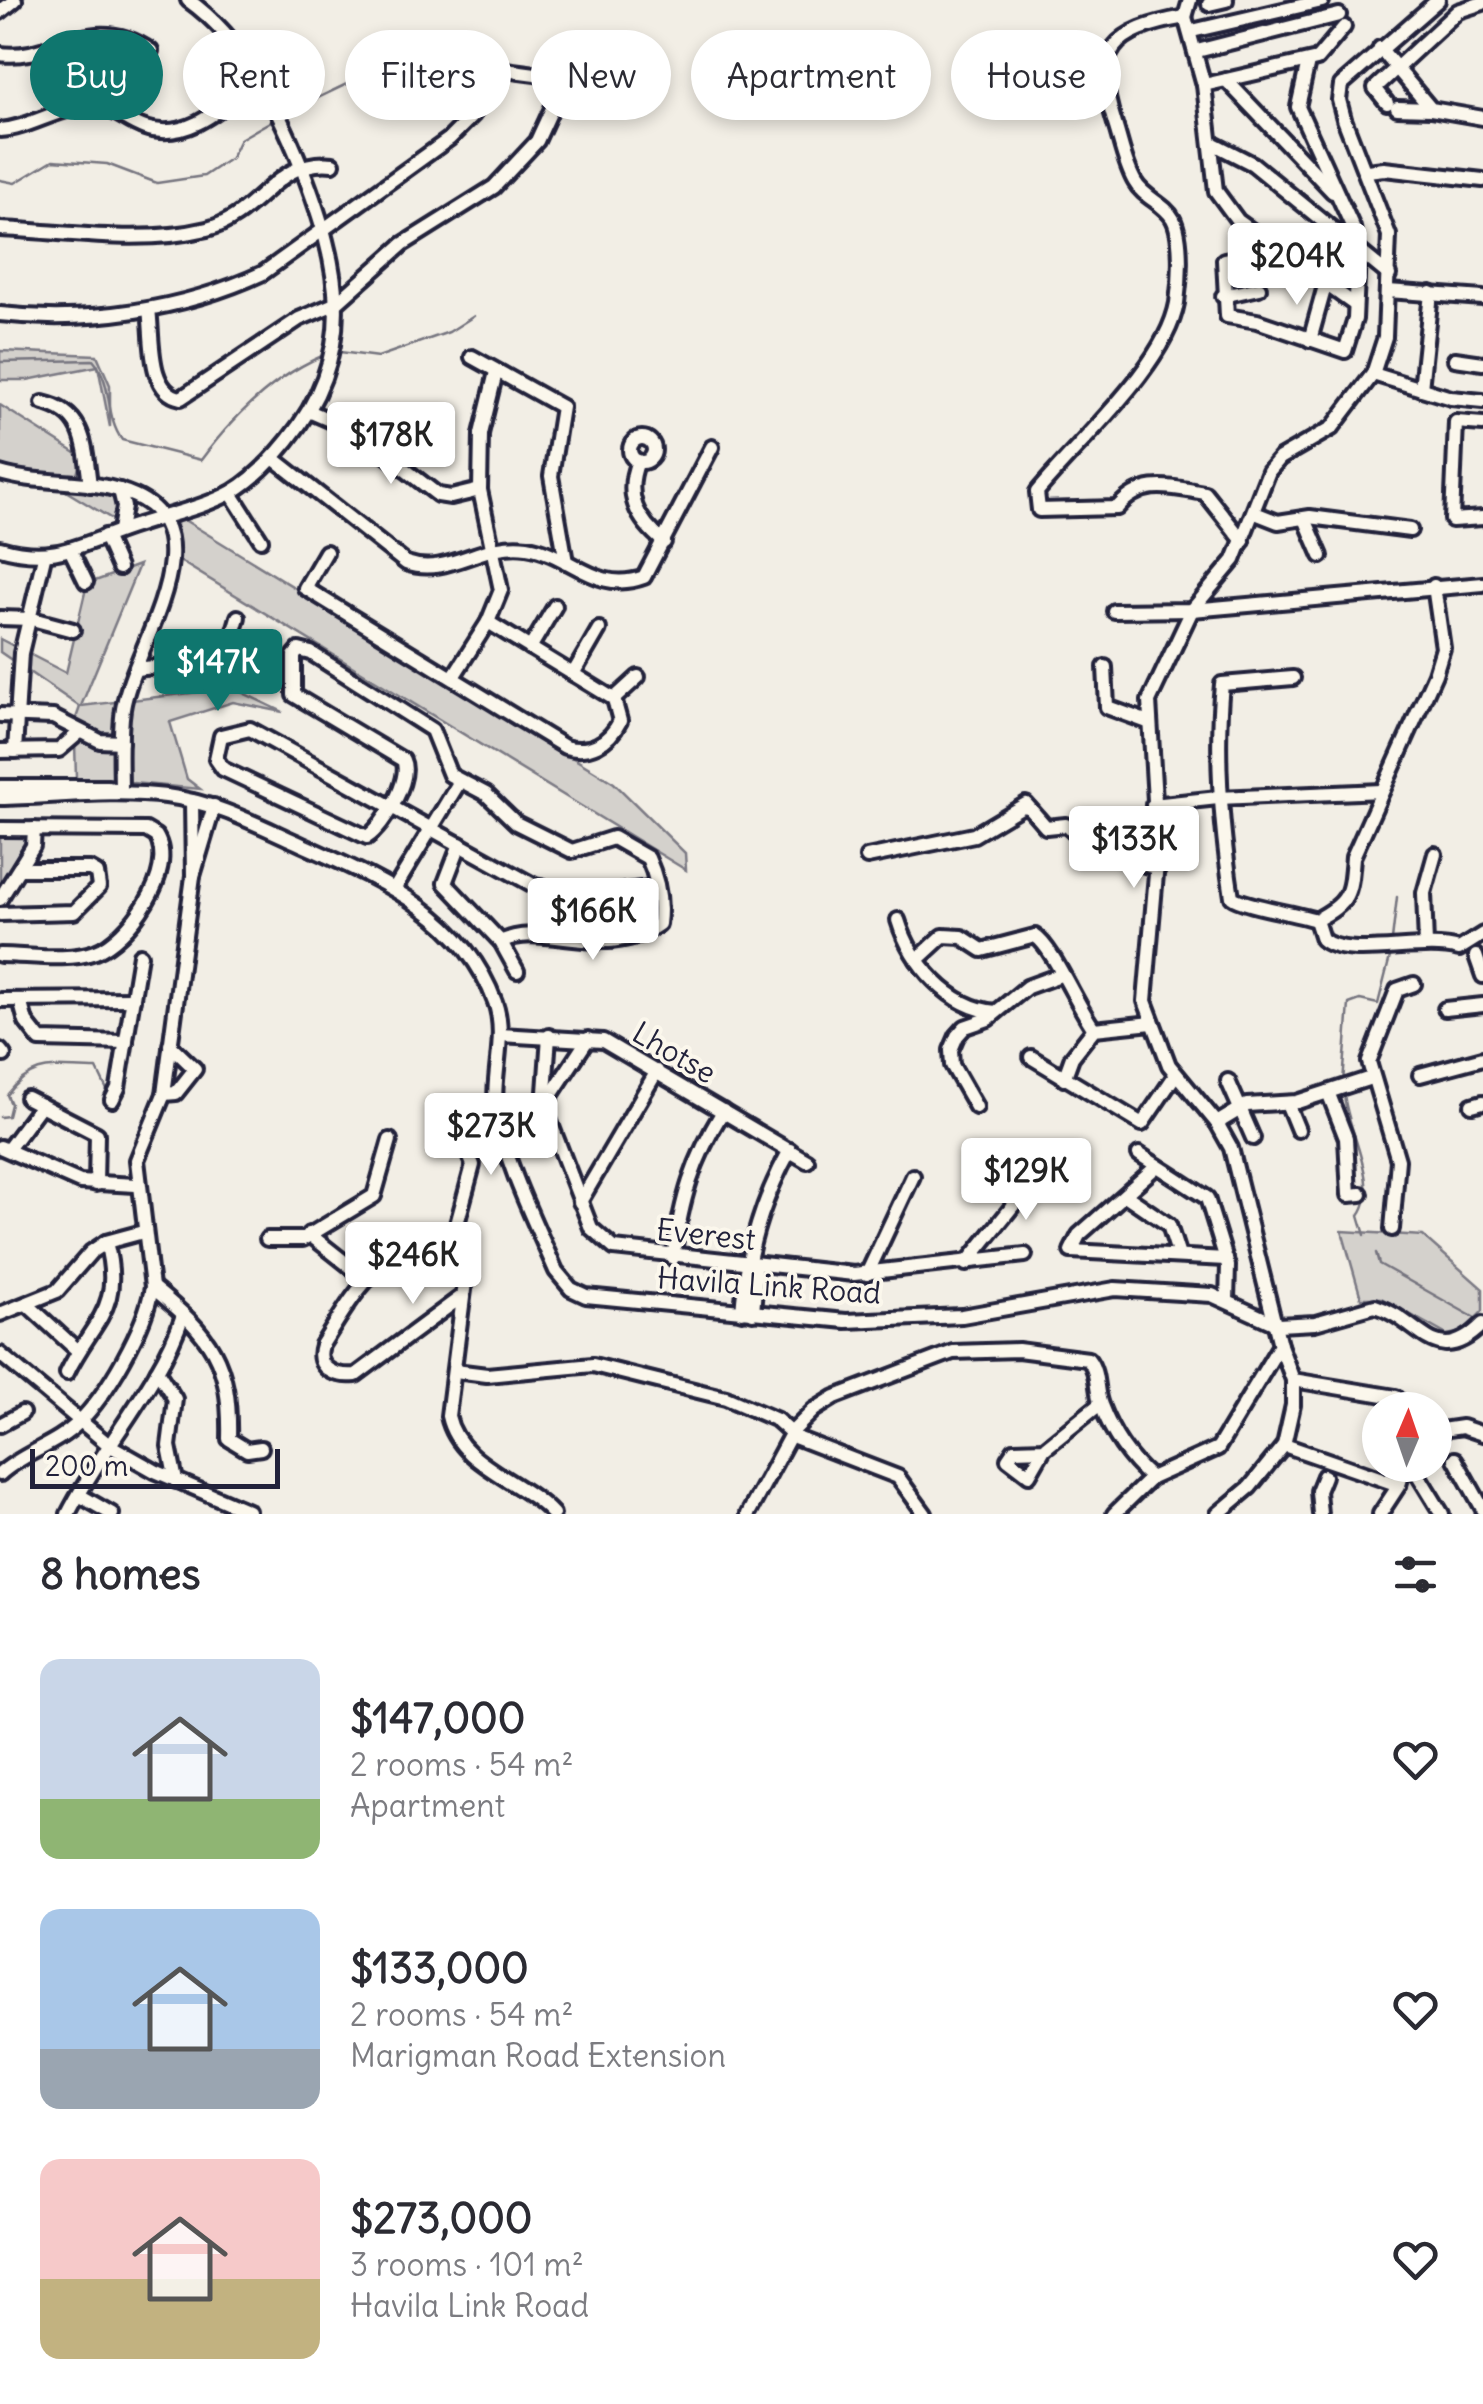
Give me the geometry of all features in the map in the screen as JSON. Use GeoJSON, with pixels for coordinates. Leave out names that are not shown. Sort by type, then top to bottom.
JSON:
{"type":"FeatureCollection","features":[{"type":"Feature","properties":{"kind":"street"},"geometry":{"type":"LineString","coordinates":[[0,12],[15,0]]}},
{"type":"Feature","properties":{"kind":"street"},"geometry":{"type":"LineString","coordinates":[[188,0],[220,30]]}},
{"type":"Feature","properties":{"kind":"street"},"geometry":{"type":"LineString","coordinates":[[1190,0],[1185,17],[1192,31],[1204,86],[1216,191],[1238,221],[1354,304]]}},
{"type":"Feature","properties":{"kind":"street"},"geometry":{"type":"LineString","coordinates":[[1210,4],[1226,0]]}},
{"type":"Feature","properties":{"kind":"street"},"geometry":{"type":"LineString","coordinates":[[1218,1514],[1250,1487],[1284,1445],[1293,1405],[1293,1380],[1280,1345],[1235,1160],[1217,1122],[1176,1074],[1145,1001],[1158,869],[1148,701],[1192,610],[1243,542],[1269,471],[1280,458],[1332,428],[1374,374],[1385,337],[1389,275],[1386,218],[1339,100],[1342,86],[1353,70],[1438,0]]}},
{"type":"Feature","properties":{"kind":"street"},"geometry":{"type":"LineString","coordinates":[[1192,31],[1322,1]]}},
{"type":"Feature","properties":{"kind":"street"},"geometry":{"type":"LineString","coordinates":[[1483,3],[1458,11],[1398,72],[1375,88],[1392,106],[1431,108],[1483,118]]}},
{"type":"Feature","properties":{"kind":"street"},"geometry":{"type":"LineString","coordinates":[[1185,17],[1129,30],[1113,44],[1105,66],[1107,98],[1135,184],[1172,216],[1178,232],[1177,302],[1166,337],[1143,372],[1037,492],[1039,510],[1076,511],[1117,508],[1130,492],[1154,485],[1205,493],[1243,542]]}},
{"type":"Feature","properties":{"kind":"street"},"geometry":{"type":"LineString","coordinates":[[1197,51],[1341,21],[1317,60],[1204,86]]}},
{"type":"Feature","properties":{"kind":"street"},"geometry":{"type":"LineString","coordinates":[[1380,48],[1431,108]]}},
{"type":"Feature","properties":{"kind":"street"},"geometry":{"type":"LineString","coordinates":[[0,54],[30,53]]}},
{"type":"Feature","properties":{"kind":"street"},"geometry":{"type":"LineString","coordinates":[[1278,250],[1224,260],[1227,316],[1256,321],[1346,352],[1355,319],[1358,254],[1342,200],[1298,107],[1308,62]]}},
{"type":"Feature","properties":{"kind":"street"},"geometry":{"type":"LineString","coordinates":[[0,314],[60,317],[149,309],[214,293],[263,273],[449,139],[473,115],[505,70],[531,73]]}},
{"type":"Feature","properties":{"kind":"street"},"geometry":{"type":"LineString","coordinates":[[1226,80],[1342,200]]}},
{"type":"Feature","properties":{"kind":"street"},"geometry":{"type":"LineString","coordinates":[[0,130],[30,120]]}},
{"type":"Feature","properties":{"kind":"street"},"geometry":{"type":"LineString","coordinates":[[132,120],[142,127],[182,130],[203,120]]}},
{"type":"Feature","properties":{"kind":"street"},"geometry":{"type":"LineString","coordinates":[[0,548],[44,557],[231,492],[273,458],[311,412],[330,363],[338,303],[323,228],[279,120]]}},
{"type":"Feature","properties":{"kind":"street"},"geometry":{"type":"LineString","coordinates":[[149,309],[158,383],[170,396],[180,398],[299,318],[338,303],[388,256],[506,176],[536,141],[546,120]]}},
{"type":"Feature","properties":{"kind":"street"},"geometry":{"type":"LineString","coordinates":[[1212,143],[1253,164],[1358,254],[1389,275]]}},
{"type":"Feature","properties":{"kind":"street"},"geometry":{"type":"LineString","coordinates":[[0,229],[170,237],[229,220],[300,164],[333,164]]}},
{"type":"Feature","properties":{"kind":"street"},"geometry":{"type":"LineString","coordinates":[[1367,172],[1384,168],[1483,180]]}},
{"type":"Feature","properties":{"kind":"street"},"geometry":{"type":"LineString","coordinates":[[1310,340],[1325,286]]}},
{"type":"Feature","properties":{"kind":"street"},"geometry":{"type":"LineString","coordinates":[[1223,296],[1258,288]]}},
{"type":"Feature","properties":{"kind":"street"},"geometry":{"type":"LineString","coordinates":[[1388,291],[1483,298]]}},
{"type":"Feature","properties":{"kind":"street"},"geometry":{"type":"LineString","coordinates":[[1421,390],[1431,293]]}},
{"type":"Feature","properties":{"kind":"street"},"geometry":{"type":"LineString","coordinates":[[472,357],[562,407],[552,476],[566,562]]}},
{"type":"Feature","properties":{"kind":"street"},"geometry":{"type":"LineString","coordinates":[[1454,360],[1483,362]]}},
{"type":"Feature","properties":{"kind":"street"},"geometry":{"type":"LineString","coordinates":[[452,677],[488,622],[501,590],[480,490],[482,434],[496,372]]}},
{"type":"Feature","properties":{"kind":"street"},"geometry":{"type":"LineString","coordinates":[[1374,374],[1421,390],[1483,401]]}},
{"type":"Feature","properties":{"kind":"street"},"geometry":{"type":"LineString","coordinates":[[42,402],[59,406],[73,416],[83,433],[90,486]]}},
{"type":"Feature","properties":{"kind":"street"},"geometry":{"type":"LineString","coordinates":[[311,412],[355,432],[438,495],[451,497],[480,490]]}},
{"type":"Feature","properties":{"kind":"street"},"geometry":{"type":"LineString","coordinates":[[1483,424],[1456,422],[1452,520],[1483,518]]}},
{"type":"Feature","properties":{"kind":"street"},"geometry":{"type":"LineString","coordinates":[[273,458],[406,564],[429,570],[491,549],[526,547],[615,584],[644,577],[712,448]]}},
{"type":"Feature","properties":{"kind":"street"},"geometry":{"type":"LineString","coordinates":[[638,461],[631,484],[632,500],[648,528],[664,542]]}},
{"type":"Feature","properties":{"kind":"street"},"geometry":{"type":"LineString","coordinates":[[0,472],[29,482],[120,490],[164,516],[171,536],[171,565],[123,706],[121,793]]}},
{"type":"Feature","properties":{"kind":"street"},"geometry":{"type":"LineString","coordinates":[[120,490],[120,530]]}},
{"type":"Feature","properties":{"kind":"street"},"geometry":{"type":"LineString","coordinates":[[231,492],[261,540]]}},
{"type":"Feature","properties":{"kind":"street"},"geometry":{"type":"LineString","coordinates":[[1255,513],[1278,522],[1306,521],[1310,517],[1410,530]]}},
{"type":"Feature","properties":{"kind":"street"},"geometry":{"type":"LineString","coordinates":[[1306,521],[1321,556]]}},
{"type":"Feature","properties":{"kind":"street"},"geometry":{"type":"LineString","coordinates":[[105,536],[118,568]]}},
{"type":"Feature","properties":{"kind":"street"},"geometry":{"type":"LineString","coordinates":[[70,549],[86,582]]}},
{"type":"Feature","properties":{"kind":"street"},"geometry":{"type":"LineString","coordinates":[[326,552],[306,588],[576,750],[589,749],[614,733],[620,722],[614,699],[488,622]]}},
{"type":"Feature","properties":{"kind":"street"},"geometry":{"type":"LineString","coordinates":[[44,557],[7,714],[7,751],[59,750],[80,732]]}},
{"type":"Feature","properties":{"kind":"street"},"geometry":{"type":"LineString","coordinates":[[1114,611],[1192,610],[1483,584]]}},
{"type":"Feature","properties":{"kind":"street"},"geometry":{"type":"LineString","coordinates":[[1293,678],[1222,684],[1218,798],[1225,818],[1232,896],[1243,904],[1274,907],[1316,920],[1342,906],[1351,886],[1353,857],[1443,648],[1434,586]]}},
{"type":"Feature","properties":{"kind":"street"},"geometry":{"type":"LineString","coordinates":[[530,648],[555,606]]}},
{"type":"Feature","properties":{"kind":"street"},"geometry":{"type":"LineString","coordinates":[[136,669],[226,659],[238,616]]}},
{"type":"Feature","properties":{"kind":"street"},"geometry":{"type":"LineString","coordinates":[[0,618],[32,620],[73,630]]}},
{"type":"Feature","properties":{"kind":"street"},"geometry":{"type":"LineString","coordinates":[[573,674],[599,629]]}},
{"type":"Feature","properties":{"kind":"street"},"geometry":{"type":"LineString","coordinates":[[501,942],[516,934],[597,942],[648,932],[659,924],[657,887],[648,858],[612,838],[572,851],[516,824],[486,794],[450,774],[432,730],[311,653],[299,650],[294,656],[294,695],[404,760],[408,778],[392,803],[376,832],[367,837],[223,769],[216,747],[222,736],[250,729],[392,803],[460,844],[558,893],[622,894],[657,887]]}},
{"type":"Feature","properties":{"kind":"street"},"geometry":{"type":"LineString","coordinates":[[1104,667],[1107,707],[1148,722]]}},
{"type":"Feature","properties":{"kind":"street"},"geometry":{"type":"LineString","coordinates":[[614,699],[638,677]]}},
{"type":"Feature","properties":{"kind":"street"},"geometry":{"type":"LineString","coordinates":[[7,714],[53,717],[110,744],[121,742]]}},
{"type":"Feature","properties":{"kind":"street"},"geometry":{"type":"LineString","coordinates":[[0,798],[121,793],[214,806],[395,888],[460,781]]}},
{"type":"Feature","properties":{"kind":"street"},"geometry":{"type":"LineString","coordinates":[[0,786],[108,786],[121,793]]}},
{"type":"Feature","properties":{"kind":"street"},"geometry":{"type":"LineString","coordinates":[[1152,805],[1382,791]]}},
{"type":"Feature","properties":{"kind":"street"},"geometry":{"type":"LineString","coordinates":[[0,1474],[80,1422],[143,1323],[152,1287],[136,1185],[141,1143],[164,1094],[193,876],[192,801]]}},
{"type":"Feature","properties":{"kind":"street"},"geometry":{"type":"LineString","coordinates":[[867,857],[974,835],[1026,804],[1046,827],[1066,825],[1084,843],[1106,854],[1158,869]]}},
{"type":"Feature","properties":{"kind":"street"},"geometry":{"type":"LineString","coordinates":[[193,876],[214,806]]}},
{"type":"Feature","properties":{"kind":"street"},"geometry":{"type":"LineString","coordinates":[[0,899],[33,846],[34,829]]}},
{"type":"Feature","properties":{"kind":"street"},"geometry":{"type":"LineString","coordinates":[[0,830],[146,830],[161,843],[160,869],[145,902],[114,941],[97,952],[0,956]]}},
{"type":"Feature","properties":{"kind":"street"},"geometry":{"type":"LineString","coordinates":[[460,844],[444,877],[445,883],[501,942],[517,971]]}},
{"type":"Feature","properties":{"kind":"street"},"geometry":{"type":"LineString","coordinates":[[1426,945],[1424,894],[1435,854]]}},
{"type":"Feature","properties":{"kind":"street"},"geometry":{"type":"LineString","coordinates":[[0,914],[74,912],[99,887],[97,873],[90,869],[20,869]]}},
{"type":"Feature","properties":{"kind":"street","name":"Havila Link Road"},"geometry":{"type":"LineString","coordinates":[[395,888],[456,939],[494,998],[500,1035],[496,1114],[562,1281],[586,1296],[846,1321],[941,1318],[1115,1289],[1194,1292],[1227,1300],[1278,1325]]}},
{"type":"Feature","properties":{"kind":"street"},"geometry":{"type":"LineString","coordinates":[[898,920],[917,960],[946,990],[977,1008],[996,1012]]}},
{"type":"Feature","properties":{"kind":"street"},"geometry":{"type":"LineString","coordinates":[[1316,920],[1322,939],[1336,948],[1426,945],[1459,950],[1483,934]]}},
{"type":"Feature","properties":{"kind":"street"},"geometry":{"type":"LineString","coordinates":[[917,960],[944,936],[962,937],[982,950],[1035,936],[1051,952],[1094,1029]]}},
{"type":"Feature","properties":{"kind":"street"},"geometry":{"type":"LineString","coordinates":[[112,1100],[140,955]]}},
{"type":"Feature","properties":{"kind":"street"},"geometry":{"type":"LineString","coordinates":[[976,1107],[952,1065],[951,1050],[964,1027],[996,1012],[1026,987],[1060,974]]}},
{"type":"Feature","properties":{"kind":"street"},"geometry":{"type":"LineString","coordinates":[[1392,1229],[1398,1160],[1371,1078],[1370,1054],[1397,990],[1414,984]]}},
{"type":"Feature","properties":{"kind":"street"},"geometry":{"type":"LineString","coordinates":[[0,1000],[133,999]]}},
{"type":"Feature","properties":{"kind":"street"},"geometry":{"type":"LineString","coordinates":[[20,1000],[26,1022],[40,1040],[126,1042]]}},
{"type":"Feature","properties":{"kind":"street"},"geometry":{"type":"LineString","coordinates":[[1445,1009],[1483,1004]]}},
{"type":"Feature","properties":{"kind":"street"},"geometry":{"type":"LineString","coordinates":[[1064,1079],[1072,1057],[1094,1029],[1152,1024]]}},
{"type":"Feature","properties":{"kind":"street","name":"Lhotse"},"geometry":{"type":"LineString","coordinates":[[500,1035],[588,1039],[615,1047],[807,1161]]}},
{"type":"Feature","properties":{"kind":"street","name":"Everest"},"geometry":{"type":"LineString","coordinates":[[549,1036],[544,1106],[591,1228],[605,1243],[627,1253],[868,1274],[1025,1255]]}},
{"type":"Feature","properties":{"kind":"street"},"geometry":{"type":"LineString","coordinates":[[544,1106],[588,1039]]}},
{"type":"Feature","properties":{"kind":"street"},"geometry":{"type":"LineString","coordinates":[[164,1094],[176,1093],[195,1069],[170,1045]]}},
{"type":"Feature","properties":{"kind":"street"},"geometry":{"type":"LineString","coordinates":[[1031,1057],[1142,1124],[1176,1074]]}},
{"type":"Feature","properties":{"kind":"street"},"geometry":{"type":"LineString","coordinates":[[1420,1075],[1483,1058]]}},
{"type":"Feature","properties":{"kind":"street"},"geometry":{"type":"LineString","coordinates":[[580,1202],[657,1071]]}},
{"type":"Feature","properties":{"kind":"street"},"geometry":{"type":"LineString","coordinates":[[1217,1122],[1240,1108],[1287,1103],[1371,1078]]}},
{"type":"Feature","properties":{"kind":"street"},"geometry":{"type":"LineString","coordinates":[[1228,1081],[1253,1138]]}},
{"type":"Feature","properties":{"kind":"street"},"geometry":{"type":"LineString","coordinates":[[1328,1092],[1346,1138],[1349,1195],[1361,1194]]}},
{"type":"Feature","properties":{"kind":"street"},"geometry":{"type":"LineString","coordinates":[[27,1098],[97,1134],[96,1184]]}},
{"type":"Feature","properties":{"kind":"street"},"geometry":{"type":"LineString","coordinates":[[1287,1103],[1298,1130]]}},
{"type":"Feature","properties":{"kind":"street"},"geometry":{"type":"LineString","coordinates":[[41,1105],[4,1148],[58,1174],[96,1184],[136,1185]]}},
{"type":"Feature","properties":{"kind":"street"},"geometry":{"type":"LineString","coordinates":[[673,1258],[686,1182],[698,1152],[723,1110]]}},
{"type":"Feature","properties":{"kind":"street"},"geometry":{"type":"LineString","coordinates":[[450,1250],[474,1165],[451,1112]]}},
{"type":"Feature","properties":{"kind":"street"},"geometry":{"type":"LineString","coordinates":[[267,1239],[294,1240],[309,1234],[374,1196],[390,1140]]}},
{"type":"Feature","properties":{"kind":"street"},"geometry":{"type":"LineString","coordinates":[[748,1313],[756,1275],[752,1265],[760,1210],[790,1150]]}},
{"type":"Feature","properties":{"kind":"street"},"geometry":{"type":"LineString","coordinates":[[1138,1154],[1207,1198],[1226,1259],[1227,1300]]}},
{"type":"Feature","properties":{"kind":"street"},"geometry":{"type":"LineString","coordinates":[[966,1264],[1054,1163]]}},
{"type":"Feature","properties":{"kind":"street"},"geometry":{"type":"LineString","coordinates":[[1157,1166],[1079,1235],[1071,1251],[1226,1259]]}},
{"type":"Feature","properties":{"kind":"street"},"geometry":{"type":"LineString","coordinates":[[868,1274],[907,1182]]}},
{"type":"Feature","properties":{"kind":"street"},"geometry":{"type":"LineString","coordinates":[[1125,1195],[1169,1225],[1179,1256]]}},
{"type":"Feature","properties":{"kind":"street"},"geometry":{"type":"LineString","coordinates":[[0,1314],[57,1291],[91,1252],[106,1242],[143,1232]]}},
{"type":"Feature","properties":{"kind":"street"},"geometry":{"type":"LineString","coordinates":[[309,1234],[366,1279]]}},
{"type":"Feature","properties":{"kind":"street"},"geometry":{"type":"LineString","coordinates":[[66,1373],[77,1350],[106,1314],[112,1294],[106,1242]]}},
{"type":"Feature","properties":{"kind":"street"},"geometry":{"type":"LineString","coordinates":[[461,1297],[356,1374],[339,1376],[324,1366],[319,1354],[366,1279],[410,1248],[450,1250],[466,1266],[448,1416],[452,1435],[468,1453],[536,1496],[552,1514]]}},
{"type":"Feature","properties":{"kind":"street"},"geometry":{"type":"LineString","coordinates":[[152,1287],[183,1316],[222,1365],[229,1390],[229,1438],[247,1450],[262,1448]]}},
{"type":"Feature","properties":{"kind":"street"},"geometry":{"type":"LineString","coordinates":[[28,1304],[77,1350]]}},
{"type":"Feature","properties":{"kind":"street"},"geometry":{"type":"LineString","coordinates":[[1278,1325],[1316,1323],[1374,1306],[1432,1341],[1450,1345],[1466,1340],[1483,1324]]}},
{"type":"Feature","properties":{"kind":"street"},"geometry":{"type":"LineString","coordinates":[[68,1514],[168,1354],[183,1316]]}},
{"type":"Feature","properties":{"kind":"street"},"geometry":{"type":"LineString","coordinates":[[1114,1514],[1151,1478],[1218,1448],[1280,1345]]}},
{"type":"Feature","properties":{"kind":"street"},"geometry":{"type":"LineString","coordinates":[[748,1514],[792,1432],[814,1410],[952,1352],[1018,1350],[1088,1360],[1094,1366],[1100,1404],[1124,1452],[1151,1478]]}},
{"type":"Feature","properties":{"kind":"street"},"geometry":{"type":"LineString","coordinates":[[0,1354],[109,1445],[222,1508],[248,1511]]}},
{"type":"Feature","properties":{"kind":"street"},"geometry":{"type":"LineString","coordinates":[[455,1371],[487,1375],[592,1365],[726,1398],[777,1420],[792,1432],[898,1477],[924,1514]]}},
{"type":"Feature","properties":{"kind":"street"},"geometry":{"type":"LineString","coordinates":[[157,1371],[174,1399],[170,1446],[176,1481]]}},
{"type":"Feature","properties":{"kind":"street"},"geometry":{"type":"LineString","coordinates":[[1293,1380],[1366,1392]]}},
{"type":"Feature","properties":{"kind":"street"},"geometry":{"type":"LineString","coordinates":[[1044,1449],[1100,1404]]}},
{"type":"Feature","properties":{"kind":"street"},"geometry":{"type":"LineString","coordinates":[[0,1425],[22,1414]]}},
{"type":"Feature","properties":{"kind":"street"},"geometry":{"type":"LineString","coordinates":[[1452,1428],[1462,1427],[1483,1434]]}},
{"type":"Feature","properties":{"kind":"street"},"geometry":{"type":"LineString","coordinates":[[1284,1445],[1395,1492]]}},
{"type":"Feature","properties":{"kind":"street"},"geometry":{"type":"LineString","coordinates":[[1455,1459],[1483,1508]]}},
{"type":"Feature","properties":{"kind":"street"},"geometry":{"type":"LineString","coordinates":[[1320,1514],[1318,1491],[1324,1476]]}},
{"type":"Feature","properties":{"kind":"street"},"geometry":{"type":"LineString","coordinates":[[1380,1514],[1400,1482]]}},
{"type":"Feature","properties":{"kind":"street"},"geometry":{"type":"LineString","coordinates":[[1420,1482],[1442,1514]]}},
{"type":"Feature","properties":{"kind":"street"},"geometry":{"type":"LineString","coordinates":[[1395,1492],[1398,1514]]}},
{"type":"Feature","properties":{"kind":"street"},"geometry":{"type":"LineString","coordinates":[[79,1495],[112,1514]]}},
{"type":"Feature","properties":{"kind":"shaded area"},"geometry":{"type":"Polygon","coordinates":[[[0,351],[97,355],[110,385],[110,427],[98,366],[27,380],[0,380],[0,351]]]}},
{"type":"Feature","properties":{"kind":"shaded area"},"geometry":{"type":"Polygon","coordinates":[[[0,405],[82,457],[77,474],[39,474],[0,465],[0,405]]]}},
{"type":"Feature","properties":{"kind":"shaded area"},"geometry":{"type":"Polygon","coordinates":[[[64,490],[112,494],[118,503],[117,522],[64,490]]]}},
{"type":"Feature","properties":{"kind":"shaded area"},"geometry":{"type":"Polygon","coordinates":[[[181,518],[614,783],[685,853],[686,870],[178,560],[177,523],[181,518]]]}},
{"type":"Feature","properties":{"kind":"shaded area"},"geometry":{"type":"Polygon","coordinates":[[[139,565],[81,706],[233,688],[283,712],[233,702],[170,722],[187,779],[200,789],[76,778],[75,743],[95,735],[74,724],[80,707],[0,652],[0,639],[66,673],[87,584],[139,565]]]}},
{"type":"Feature","properties":{"kind":"shaded area"},"geometry":{"type":"Polygon","coordinates":[[[0,832],[26,832],[27,838],[0,885],[0,832]]]}},
{"type":"Feature","properties":{"kind":"shaded area"},"geometry":{"type":"Polygon","coordinates":[[[1342,1231],[1423,1236],[1483,1289],[1483,1311],[1462,1332],[1447,1335],[1381,1298],[1361,1298],[1342,1231]]]}},
{"type":"Feature","properties":{"kind":"waterway"},"geometry":{"type":"LineString","coordinates":[[325,94],[345,85]]}},
{"type":"Feature","properties":{"kind":"waterway"},"geometry":{"type":"LineString","coordinates":[[0,180],[15,183],[53,160],[107,164],[157,183],[204,176],[231,158],[240,139],[273,120]]}},
{"type":"Feature","properties":{"kind":"waterway"},"geometry":{"type":"LineString","coordinates":[[340,352],[378,357],[449,332],[474,316]]}},
{"type":"Feature","properties":{"kind":"waterway"},"geometry":{"type":"LineString","coordinates":[[0,362],[93,360],[104,379],[122,440],[201,460],[255,400],[287,375],[322,356]]}},
{"type":"Feature","properties":{"kind":"waterway"},"geometry":{"type":"LineString","coordinates":[[1392,940],[1397,897]]}},
{"type":"Feature","properties":{"kind":"waterway"},"geometry":{"type":"LineString","coordinates":[[1343,1083],[1349,1004],[1360,1000],[1378,1004],[1391,953]]}},
{"type":"Feature","properties":{"kind":"waterway"},"geometry":{"type":"LineString","coordinates":[[0,1117],[8,1116],[11,1104],[7,1095],[17,1084],[46,1068],[97,1069],[108,1092]]}},
{"type":"Feature","properties":{"kind":"waterway"},"geometry":{"type":"LineString","coordinates":[[1344,1091],[1364,1171],[1365,1202],[1359,1215],[1365,1235]]}},
{"type":"Feature","properties":{"kind":"waterway"},"geometry":{"type":"LineString","coordinates":[[1376,1253],[1379,1264],[1475,1318]]}}]}
